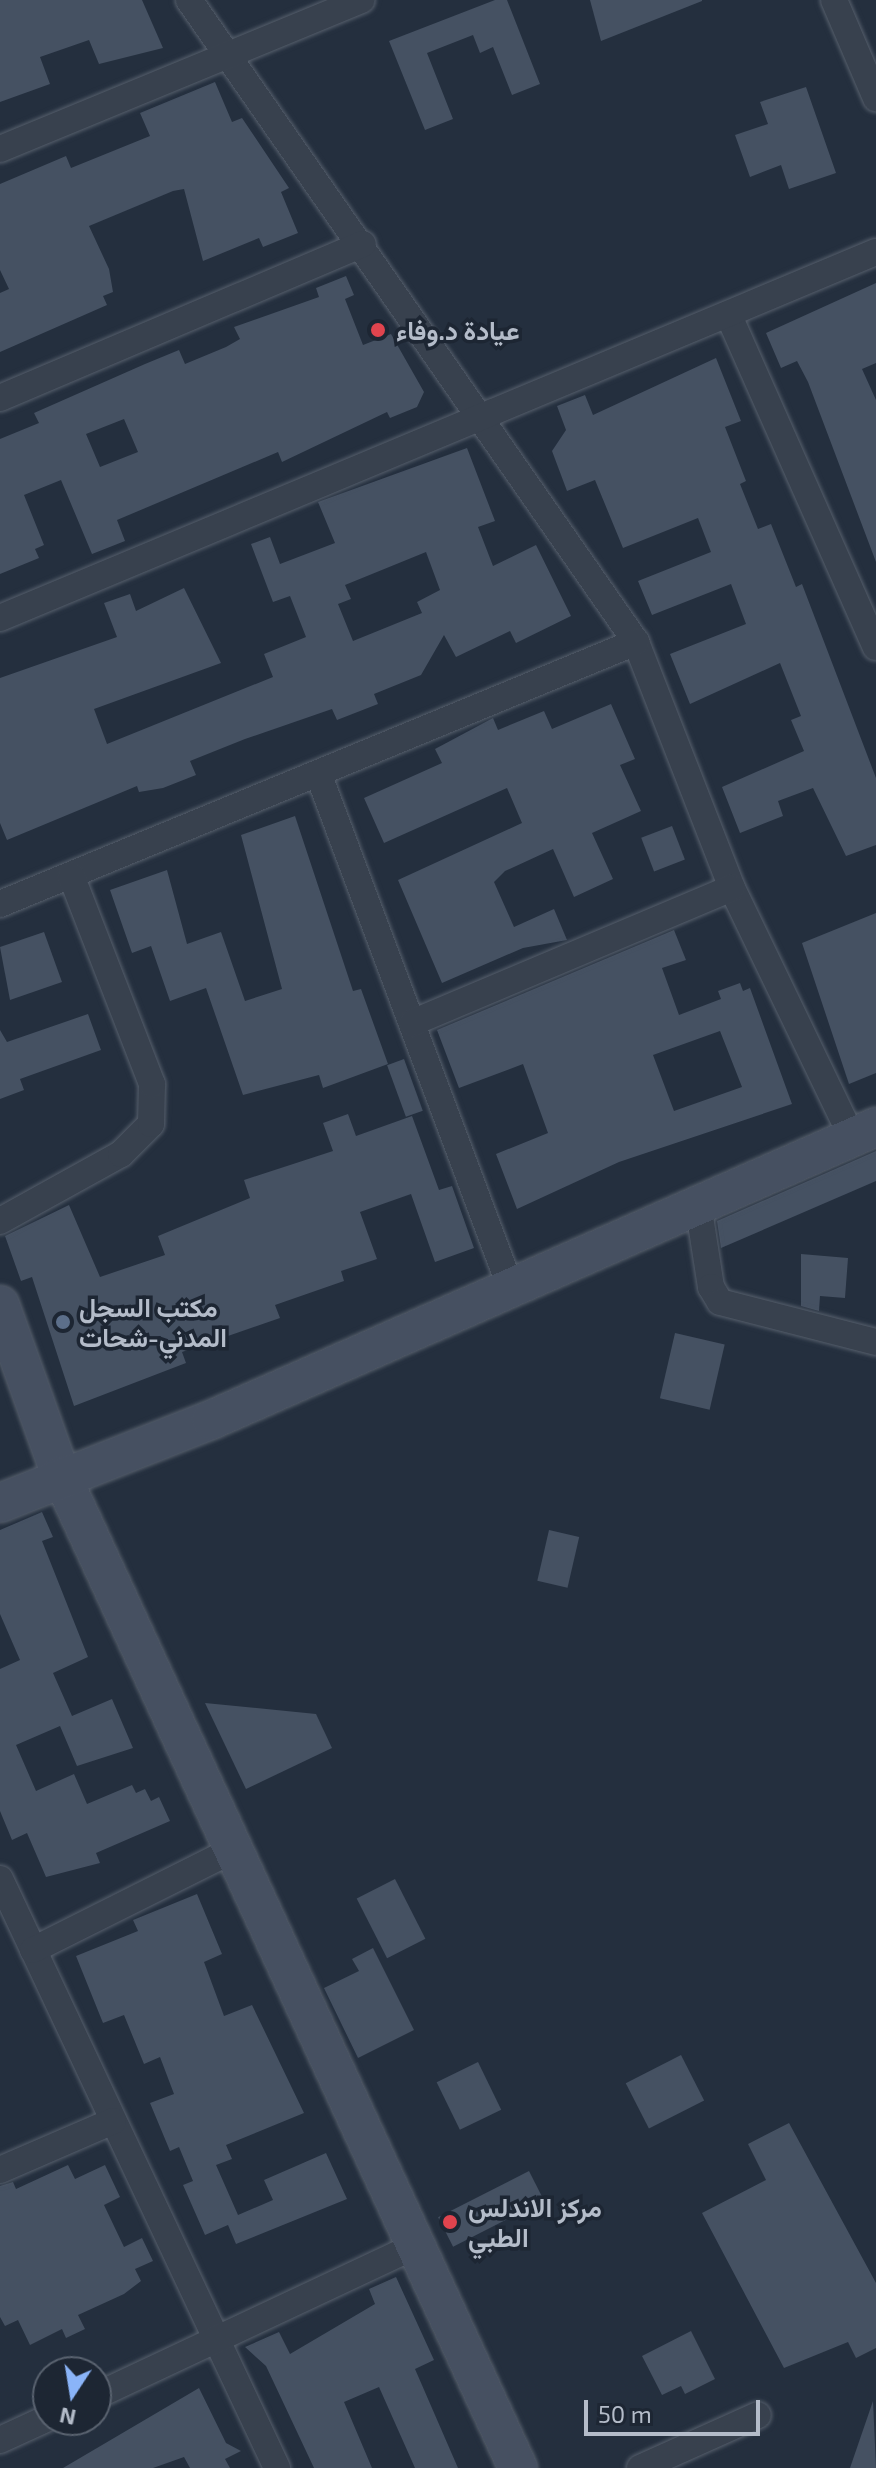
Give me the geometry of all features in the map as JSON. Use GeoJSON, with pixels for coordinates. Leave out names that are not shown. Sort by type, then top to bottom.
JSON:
{"type":"FeatureCollection","features":[{"type":"Feature","properties":{"kind":"street"},"geometry":{"type":"LineString","coordinates":[[0,1503],[61,1475],[211,1420],[864,1132],[732,888],[636,642],[478,420],[363,244],[189,0]]}},
{"type":"Feature","properties":{"kind":"street"},"geometry":{"type":"LineString","coordinates":[[0,149],[361,0]]}},
{"type":"Feature","properties":{"kind":"street"},"geometry":{"type":"LineString","coordinates":[[834,0],[876,98]]}},
{"type":"Feature","properties":{"kind":"street"},"geometry":{"type":"LineString","coordinates":[[0,398],[363,244]]}},
{"type":"Feature","properties":{"kind":"street"},"geometry":{"type":"LineString","coordinates":[[0,618],[876,252]]}},
{"type":"Feature","properties":{"kind":"street"},"geometry":{"type":"LineString","coordinates":[[729,316],[876,647]]}},
{"type":"Feature","properties":{"kind":"street"},"geometry":{"type":"LineString","coordinates":[[0,904],[636,642]]}},
{"type":"Feature","properties":{"kind":"street"},"geometry":{"type":"LineString","coordinates":[[318,773],[510,1286]]}},
{"type":"Feature","properties":{"kind":"street"},"geometry":{"type":"LineString","coordinates":[[0,1221],[121,1154],[151,1124],[152,1084],[71,875]]}},
{"type":"Feature","properties":{"kind":"street"},"geometry":{"type":"LineString","coordinates":[[412,1023],[732,888]]}},
{"type":"Feature","properties":{"kind":"street"},"geometry":{"type":"LineString","coordinates":[[698,1204],[711,1287],[720,1302],[876,1342]]}},
{"type":"Feature","properties":{"kind":"street"},"geometry":{"type":"LineString","coordinates":[[0,1305],[11,1376],[61,1475],[518,2468]]}},
{"type":"Feature","properties":{"kind":"street"},"geometry":{"type":"LineString","coordinates":[[33,1950],[233,1850]]}},
{"type":"Feature","properties":{"kind":"street"},"geometry":{"type":"LineString","coordinates":[[0,1879],[277,2468]]}},
{"type":"Feature","properties":{"kind":"street"},"geometry":{"type":"LineString","coordinates":[[0,2170],[113,2121]]}},
{"type":"Feature","properties":{"kind":"street"},"geometry":{"type":"LineString","coordinates":[[112,2389],[415,2246]]}},
{"type":"Feature","properties":{"kind":"street"},"geometry":{"type":"LineString","coordinates":[[640,2468],[758,2415]]}},
{"type":"Feature","properties":{"kind":"street"},"geometry":{"type":"LineString","coordinates":[[0,2440],[32,2425]]}},
{"type":"Feature","properties":{"kind":"building"},"geometry":{"type":"Polygon","coordinates":[[[0,0],[142,0],[163,48],[99,64],[89,40],[40,57],[50,84],[0,102],[0,0]]]}},
{"type":"Feature","properties":{"kind":"building"},"geometry":{"type":"Polygon","coordinates":[[[495,0],[507,0],[540,84],[512,95],[493,47],[480,53],[473,35],[427,53],[453,119],[425,130],[389,41],[495,0]]]}},
{"type":"Feature","properties":{"kind":"building"},"geometry":{"type":"Polygon","coordinates":[[[590,0],[702,0],[702,1],[601,41],[590,0]]]}},
{"type":"Feature","properties":{"kind":"building"},"geometry":{"type":"Polygon","coordinates":[[[215,82],[232,122],[242,118],[289,188],[281,192],[298,233],[263,247],[259,238],[203,261],[184,189],[173,191],[89,226],[109,269],[113,292],[103,296],[107,305],[0,352],[0,293],[9,289],[0,270],[0,184],[66,156],[71,168],[150,136],[140,113],[215,82]]]}},
{"type":"Feature","properties":{"kind":"building"},"geometry":{"type":"Polygon","coordinates":[[[806,87],[836,173],[789,189],[781,165],[750,177],[735,135],[768,124],[760,102],[806,87]]]}},
{"type":"Feature","properties":{"kind":"building"},"geometry":{"type":"Polygon","coordinates":[[[346,276],[354,295],[345,299],[363,345],[391,334],[424,392],[417,407],[390,418],[387,412],[282,462],[278,452],[117,520],[125,541],[92,554],[61,480],[24,495],[44,545],[35,549],[39,558],[0,574],[0,439],[39,423],[34,413],[179,350],[185,364],[226,347],[240,339],[234,327],[319,297],[316,288],[346,276]],[[124,419],[86,434],[100,467],[138,452],[124,419]]]}},
{"type":"Feature","properties":{"kind":"building"},"geometry":{"type":"Polygon","coordinates":[[[876,283],[876,363],[862,369],[876,400],[876,562],[808,382],[797,361],[781,368],[766,333],[876,283]]]}},
{"type":"Feature","properties":{"kind":"building"},"geometry":{"type":"Polygon","coordinates":[[[716,358],[741,421],[725,427],[746,481],[740,484],[758,529],[771,524],[796,587],[802,584],[876,778],[876,845],[846,856],[813,788],[778,801],[783,816],[740,833],[722,787],[804,751],[791,720],[801,716],[780,663],[690,704],[670,654],[746,624],[731,584],[652,615],[638,581],[711,552],[698,518],[623,548],[595,480],[567,491],[552,451],[566,430],[557,406],[585,395],[593,415],[716,358]]]}},
{"type":"Feature","properties":{"kind":"building"},"geometry":{"type":"Polygon","coordinates":[[[467,448],[495,521],[478,527],[493,566],[536,545],[571,616],[516,643],[510,631],[456,657],[444,635],[421,675],[374,694],[378,704],[337,720],[332,709],[245,739],[190,761],[196,775],[163,788],[139,792],[137,786],[7,840],[0,823],[0,678],[117,637],[104,603],[130,594],[136,611],[184,588],[221,663],[94,709],[107,744],[273,677],[264,654],[306,637],[290,596],[273,602],[251,544],[270,537],[280,564],[335,543],[318,502],[467,448]],[[426,552],[345,585],[351,599],[338,604],[353,641],[422,613],[417,602],[440,590],[426,552]]]}},
{"type":"Feature","properties":{"kind":"building"},"geometry":{"type":"Polygon","coordinates":[[[611,704],[635,759],[620,765],[641,811],[592,833],[613,879],[574,897],[553,849],[505,871],[494,882],[514,927],[554,909],[567,940],[523,948],[442,983],[398,880],[522,823],[507,788],[384,843],[364,798],[442,763],[435,749],[493,718],[498,730],[544,711],[552,729],[611,704]]]}},
{"type":"Feature","properties":{"kind":"building"},"geometry":{"type":"Polygon","coordinates":[[[295,816],[353,991],[361,989],[388,1064],[323,1088],[319,1075],[243,1095],[206,988],[170,1001],[151,946],[132,953],[110,890],[167,870],[187,944],[221,932],[245,1001],[282,989],[241,835],[295,816]]]}},
{"type":"Feature","properties":{"kind":"building"},"geometry":{"type":"Polygon","coordinates":[[[672,826],[685,860],[654,871],[641,838],[672,826]]]}},
{"type":"Feature","properties":{"kind":"building"},"geometry":{"type":"Polygon","coordinates":[[[876,913],[876,1073],[849,1084],[802,943],[876,913]]]}},
{"type":"Feature","properties":{"kind":"building"},"geometry":{"type":"Polygon","coordinates":[[[674,930],[686,960],[662,968],[679,1015],[721,999],[718,991],[740,983],[743,991],[750,988],[792,1104],[619,1162],[517,1209],[496,1154],[548,1133],[523,1064],[459,1088],[437,1030],[674,930]],[[720,1031],[653,1055],[674,1111],[742,1087],[720,1031]]]}},
{"type":"Feature","properties":{"kind":"building"},"geometry":{"type":"Polygon","coordinates":[[[44,932],[62,982],[10,1000],[0,947],[44,932]]]}},
{"type":"Feature","properties":{"kind":"building"},"geometry":{"type":"Polygon","coordinates":[[[88,1014],[101,1050],[20,1079],[24,1090],[0,1099],[0,1030],[7,1042],[88,1014]]]}},
{"type":"Feature","properties":{"kind":"building"},"geometry":{"type":"Polygon","coordinates":[[[404,1059],[423,1111],[406,1117],[387,1065],[404,1059]]]}},
{"type":"Feature","properties":{"kind":"building"},"geometry":{"type":"Polygon","coordinates":[[[348,1114],[356,1136],[412,1116],[439,1190],[452,1186],[474,1248],[435,1262],[411,1194],[360,1212],[377,1259],[341,1271],[344,1281],[275,1305],[280,1318],[182,1352],[186,1363],[74,1406],[32,1277],[21,1281],[5,1236],[69,1205],[100,1277],[165,1255],[158,1236],[250,1198],[244,1180],[333,1151],[323,1123],[348,1114]]]}},
{"type":"Feature","properties":{"kind":"building"},"geometry":{"type":"Polygon","coordinates":[[[876,1151],[876,1181],[721,1248],[717,1221],[876,1151]]]}},
{"type":"Feature","properties":{"kind":"building"},"geometry":{"type":"Polygon","coordinates":[[[801,1254],[848,1258],[845,1298],[820,1296],[819,1311],[801,1306],[801,1254]]]}},
{"type":"Feature","properties":{"kind":"building"},"geometry":{"type":"Polygon","coordinates":[[[675,1333],[725,1344],[710,1410],[660,1398],[675,1333]]]}},
{"type":"Feature","properties":{"kind":"building"},"geometry":{"type":"Polygon","coordinates":[[[42,1512],[53,1537],[42,1541],[88,1657],[53,1673],[72,1716],[112,1699],[133,1748],[77,1766],[60,1726],[16,1745],[36,1791],[74,1774],[87,1804],[132,1785],[136,1793],[145,1789],[151,1801],[159,1797],[170,1821],[96,1853],[100,1863],[46,1877],[27,1833],[12,1840],[0,1811],[0,1669],[20,1660],[0,1614],[0,1530],[42,1512]]]}},
{"type":"Feature","properties":{"kind":"building"},"geometry":{"type":"Polygon","coordinates":[[[549,1530],[579,1537],[568,1588],[537,1581],[549,1530]]]}},
{"type":"Feature","properties":{"kind":"building"},"geometry":{"type":"Polygon","coordinates":[[[205,1703],[316,1714],[332,1748],[246,1789],[205,1703]]]}},
{"type":"Feature","properties":{"kind":"building"},"geometry":{"type":"Polygon","coordinates":[[[395,1879],[425,1939],[387,1958],[357,1899],[395,1879]]]}},
{"type":"Feature","properties":{"kind":"building"},"geometry":{"type":"Polygon","coordinates":[[[197,1894],[222,1954],[204,1962],[224,2016],[252,2005],[304,2113],[226,2145],[232,2159],[216,2165],[238,2215],[273,2200],[264,2180],[326,2153],[347,2199],[236,2244],[228,2225],[205,2235],[183,2185],[193,2181],[179,2147],[170,2151],[150,2103],[174,2094],[160,2057],[144,2064],[124,2015],[103,2023],[76,1956],[138,1931],[133,1920],[197,1894]]]}},
{"type":"Feature","properties":{"kind":"building"},"geometry":{"type":"Polygon","coordinates":[[[373,1948],[414,2030],[358,2058],[324,1988],[359,1971],[352,1959],[373,1948]]]}},
{"type":"Feature","properties":{"kind":"building"},"geometry":{"type":"Polygon","coordinates":[[[681,2055],[704,2100],[649,2129],[626,2083],[681,2055]]]}},
{"type":"Feature","properties":{"kind":"building"},"geometry":{"type":"Polygon","coordinates":[[[478,2062],[501,2110],[460,2130],[437,2082],[478,2062]]]}},
{"type":"Feature","properties":{"kind":"building"},"geometry":{"type":"Polygon","coordinates":[[[789,2123],[876,2283],[876,2348],[856,2358],[848,2342],[784,2368],[702,2213],[766,2180],[748,2144],[789,2123]]]}},
{"type":"Feature","properties":{"kind":"building"},"geometry":{"type":"Polygon","coordinates":[[[68,2165],[75,2179],[105,2165],[120,2197],[104,2205],[124,2247],[142,2238],[153,2261],[135,2269],[141,2281],[124,2294],[78,2315],[85,2329],[66,2338],[62,2329],[30,2345],[18,2320],[5,2326],[0,2317],[0,2186],[13,2182],[16,2189],[68,2165]]]}},
{"type":"Feature","properties":{"kind":"building"},"geometry":{"type":"Polygon","coordinates":[[[529,2171],[544,2200],[453,2247],[438,2217],[529,2171]]]}},
{"type":"Feature","properties":{"kind":"building"},"geometry":{"type":"Polygon","coordinates":[[[396,2277],[434,2360],[415,2369],[458,2468],[415,2468],[379,2387],[344,2402],[372,2468],[314,2468],[266,2366],[245,2347],[279,2332],[290,2354],[375,2304],[369,2289],[396,2277]]]}},
{"type":"Feature","properties":{"kind":"building"},"geometry":{"type":"Polygon","coordinates":[[[691,2331],[715,2379],[685,2394],[681,2386],[662,2395],[642,2356],[691,2331]]]}},
{"type":"Feature","properties":{"kind":"building"},"geometry":{"type":"Polygon","coordinates":[[[199,2388],[226,2443],[241,2451],[225,2459],[230,2468],[190,2468],[184,2457],[153,2468],[63,2468],[199,2388]]]}},
{"type":"Feature","properties":{"kind":"building"},"geometry":{"type":"Polygon","coordinates":[[[873,2401],[876,2468],[850,2468],[873,2401]]]}},
{"type":"Feature","properties":{"kind":"place","name":"عيادة د.وفاء"},"geometry":{"type":"Point","coordinates":[378,330]}},
{"type":"Feature","properties":{"kind":"place","name":"مكتب السجل المدني-شحات"},"geometry":{"type":"Point","coordinates":[63,1322]}},
{"type":"Feature","properties":{"kind":"place","name":"مركز الاندلس الطبي"},"geometry":{"type":"Point","coordinates":[450,2222]}}]}
